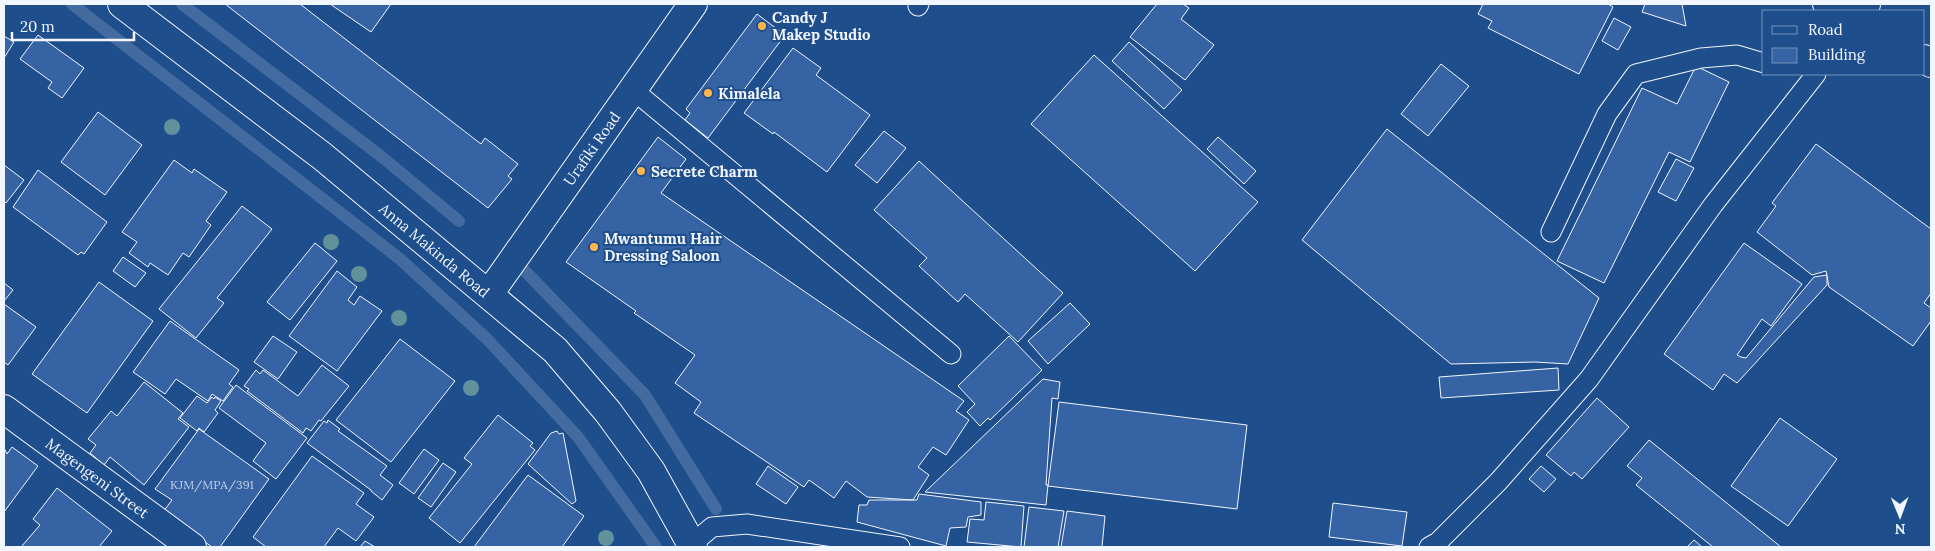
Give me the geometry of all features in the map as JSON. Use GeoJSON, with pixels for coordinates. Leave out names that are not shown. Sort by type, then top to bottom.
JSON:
{"type":"FeatureCollection","features":[{"type":"Feature","properties":{"kind":"street","name":"Anna Makinda Road"},"geometry":{"type":"LineString","coordinates":[[122,4],[322,156],[555,350],[608,412],[651,470],[692,546]]}},
{"type":"Feature","properties":{"kind":"street","name":"Urafiki Road"},"geometry":{"type":"LineString","coordinates":[[489,294],[692,4]]}},
{"type":"Feature","properties":{"kind":"street"},"geometry":{"type":"LineString","coordinates":[[1827,4],[1840,10]]}},
{"type":"Feature","properties":{"kind":"street","name":"Magengeni Street"},"geometry":{"type":"LineString","coordinates":[[4,409],[192,547]]}},
{"type":"Feature","properties":{"kind":"lane"},"geometry":{"type":"LineString","coordinates":[[1551,232],[1607,114],[1636,74],[1702,58],[1737,54],[1762,62]]}},
{"type":"Feature","properties":{"kind":"lane"},"geometry":{"type":"LineString","coordinates":[[1428,547],[1438,542],[1498,482],[1589,379],[1713,205],[1810,75]]}},
{"type":"Feature","properties":{"kind":"lane"},"geometry":{"type":"LineString","coordinates":[[632,89],[951,354]]}},
{"type":"Feature","properties":{"kind":"lane"},"geometry":{"type":"LineString","coordinates":[[692,546],[712,527],[747,524],[900,547]]}},
{"type":"Feature","properties":{"kind":"building"},"geometry":{"type":"Polygon","coordinates":[[[225,4],[300,4],[481,144],[485,138],[518,164],[508,176],[512,179],[488,208],[225,4]]]}},
{"type":"Feature","properties":{"kind":"building"},"geometry":{"type":"Polygon","coordinates":[[[330,4],[391,4],[371,32],[330,4]]]}},
{"type":"Feature","properties":{"kind":"building"},"geometry":{"type":"Polygon","coordinates":[[[1157,4],[1183,4],[1189,8],[1181,19],[1214,45],[1185,80],[1130,37],[1157,4]]]}},
{"type":"Feature","properties":{"kind":"building"},"geometry":{"type":"Polygon","coordinates":[[[1483,4],[1608,4],[1613,7],[1579,74],[1488,28],[1492,21],[1478,14],[1483,4]]]}},
{"type":"Feature","properties":{"kind":"building"},"geometry":{"type":"Polygon","coordinates":[[[1645,4],[1682,4],[1686,26],[1642,12],[1645,4]]]}},
{"type":"Feature","properties":{"kind":"building"},"geometry":{"type":"Polygon","coordinates":[[[757,14],[785,35],[708,138],[685,120],[690,113],[686,109],[757,14]]]}},
{"type":"Feature","properties":{"kind":"building"},"geometry":{"type":"Polygon","coordinates":[[[1614,18],[1631,27],[1618,50],[1602,41],[1614,18]]]}},
{"type":"Feature","properties":{"kind":"building"},"geometry":{"type":"Polygon","coordinates":[[[38,35],[84,68],[62,98],[48,88],[52,82],[20,59],[38,35]]]}},
{"type":"Feature","properties":{"kind":"building"},"geometry":{"type":"Polygon","coordinates":[[[4,36],[14,42],[4,58],[4,36]]]}},
{"type":"Feature","properties":{"kind":"building"},"geometry":{"type":"Polygon","coordinates":[[[1129,42],[1182,90],[1164,109],[1112,61],[1129,42]]]}},
{"type":"Feature","properties":{"kind":"building"},"geometry":{"type":"Polygon","coordinates":[[[793,48],[821,68],[816,75],[870,115],[827,172],[774,132],[773,134],[744,113],[793,48]]]}},
{"type":"Feature","properties":{"kind":"building"},"geometry":{"type":"Polygon","coordinates":[[[1094,55],[1258,202],[1195,271],[1031,124],[1094,55]]]}},
{"type":"Feature","properties":{"kind":"building"},"geometry":{"type":"Polygon","coordinates":[[[1441,64],[1469,86],[1428,136],[1401,114],[1441,64]]]}},
{"type":"Feature","properties":{"kind":"building"},"geometry":{"type":"Polygon","coordinates":[[[1696,66],[1729,82],[1690,162],[1669,152],[1604,283],[1557,261],[1642,88],[1677,104],[1696,66]]]}},
{"type":"Feature","properties":{"kind":"building"},"geometry":{"type":"Polygon","coordinates":[[[98,112],[142,145],[105,195],[61,162],[98,112]]]}},
{"type":"Feature","properties":{"kind":"building"},"geometry":{"type":"Polygon","coordinates":[[[1387,129],[1599,298],[1568,364],[1535,362],[1451,364],[1302,240],[1387,129]]]}},
{"type":"Feature","properties":{"kind":"building"},"geometry":{"type":"Polygon","coordinates":[[[884,131],[906,148],[877,183],[855,165],[884,131]]]}},
{"type":"Feature","properties":{"kind":"building"},"geometry":{"type":"Polygon","coordinates":[[[658,137],[686,159],[661,193],[964,401],[956,411],[969,420],[946,455],[933,447],[918,467],[929,475],[913,500],[867,497],[846,481],[834,498],[809,480],[804,487],[694,413],[701,402],[675,383],[695,355],[634,313],[636,311],[566,262],[658,137]]]}},
{"type":"Feature","properties":{"kind":"building"},"geometry":{"type":"Polygon","coordinates":[[[1218,137],[1256,171],[1244,184],[1207,149],[1218,137]]]}},
{"type":"Feature","properties":{"kind":"building"},"geometry":{"type":"Polygon","coordinates":[[[1816,144],[1931,229],[1931,293],[1924,303],[1931,308],[1931,321],[1913,346],[1829,287],[1826,271],[1812,275],[1757,232],[1776,206],[1772,203],[1816,144]]]}},
{"type":"Feature","properties":{"kind":"building"},"geometry":{"type":"Polygon","coordinates":[[[1676,159],[1694,168],[1676,201],[1658,192],[1676,159]]]}},
{"type":"Feature","properties":{"kind":"building"},"geometry":{"type":"Polygon","coordinates":[[[174,160],[192,173],[194,169],[227,192],[206,221],[211,225],[189,257],[183,253],[168,275],[150,263],[148,267],[129,253],[137,242],[122,232],[174,160]]]}},
{"type":"Feature","properties":{"kind":"building"},"geometry":{"type":"Polygon","coordinates":[[[919,161],[1063,293],[1018,342],[965,294],[958,302],[919,266],[927,258],[874,210],[919,161]]]}},
{"type":"Feature","properties":{"kind":"building"},"geometry":{"type":"Polygon","coordinates":[[[4,165],[24,180],[6,203],[4,201],[4,165]]]}},
{"type":"Feature","properties":{"kind":"building"},"geometry":{"type":"Polygon","coordinates":[[[38,170],[107,222],[84,254],[81,252],[78,255],[13,207],[38,170]]]}},
{"type":"Feature","properties":{"kind":"building"},"geometry":{"type":"Polygon","coordinates":[[[242,206],[272,229],[217,298],[224,303],[196,338],[159,309],[242,206]]]}},
{"type":"Feature","properties":{"kind":"building"},"geometry":{"type":"Polygon","coordinates":[[[315,243],[337,261],[290,320],[267,302],[315,243]]]}},
{"type":"Feature","properties":{"kind":"building"},"geometry":{"type":"Polygon","coordinates":[[[1744,243],[1802,284],[1771,326],[1762,319],[1737,355],[1746,358],[1814,277],[1827,275],[1827,285],[1737,383],[1724,374],[1713,390],[1664,354],[1744,243]]]}},
{"type":"Feature","properties":{"kind":"building"},"geometry":{"type":"Polygon","coordinates":[[[123,257],[146,273],[135,287],[113,271],[123,257]]]}},
{"type":"Feature","properties":{"kind":"building"},"geometry":{"type":"Polygon","coordinates":[[[337,271],[357,287],[348,300],[354,305],[360,296],[382,311],[337,371],[289,336],[337,271]]]}},
{"type":"Feature","properties":{"kind":"building"},"geometry":{"type":"Polygon","coordinates":[[[99,282],[153,321],[87,413],[32,374],[99,282]]]}},
{"type":"Feature","properties":{"kind":"building"},"geometry":{"type":"Polygon","coordinates":[[[4,283],[13,290],[4,301],[4,283]]]}},
{"type":"Feature","properties":{"kind":"building"},"geometry":{"type":"Polygon","coordinates":[[[1070,303],[1090,324],[1048,364],[1028,341],[1070,303]]]}},
{"type":"Feature","properties":{"kind":"building"},"geometry":{"type":"Polygon","coordinates":[[[4,304],[36,327],[8,365],[4,362],[4,304]]]}},
{"type":"Feature","properties":{"kind":"building"},"geometry":{"type":"Polygon","coordinates":[[[170,321],[239,370],[229,384],[233,387],[223,401],[212,394],[208,401],[176,379],[165,394],[133,372],[170,321]]]}},
{"type":"Feature","properties":{"kind":"building"},"geometry":{"type":"Polygon","coordinates":[[[273,336],[297,352],[278,379],[254,362],[273,336]]]}},
{"type":"Feature","properties":{"kind":"building"},"geometry":{"type":"Polygon","coordinates":[[[1009,336],[1042,370],[990,420],[988,418],[980,426],[967,412],[975,404],[958,386],[1009,336]]]}},
{"type":"Feature","properties":{"kind":"building"},"geometry":{"type":"Polygon","coordinates":[[[400,339],[455,381],[391,462],[336,420],[400,339]]]}},
{"type":"Feature","properties":{"kind":"building"},"geometry":{"type":"Polygon","coordinates":[[[322,365],[349,386],[311,431],[306,428],[303,433],[247,391],[249,389],[244,386],[256,370],[260,374],[263,370],[298,396],[322,365]]]}},
{"type":"Feature","properties":{"kind":"building"},"geometry":{"type":"Polygon","coordinates":[[[1558,368],[1559,390],[1441,398],[1439,377],[1558,368]]]}},
{"type":"Feature","properties":{"kind":"building"},"geometry":{"type":"Polygon","coordinates":[[[1043,379],[1060,382],[1058,399],[1052,398],[1046,505],[925,492],[1043,379]]]}},
{"type":"Feature","properties":{"kind":"building"},"geometry":{"type":"Polygon","coordinates":[[[144,382],[183,413],[178,419],[189,427],[144,485],[110,457],[104,465],[90,453],[96,445],[88,439],[111,411],[117,416],[144,382]]]}},
{"type":"Feature","properties":{"kind":"building"},"geometry":{"type":"Polygon","coordinates":[[[236,385],[307,438],[276,479],[253,461],[266,443],[219,408],[236,385]]]}},
{"type":"Feature","properties":{"kind":"building"},"geometry":{"type":"Polygon","coordinates":[[[197,396],[207,403],[212,397],[221,401],[215,410],[218,413],[204,432],[199,428],[197,431],[180,418],[197,396]]]}},
{"type":"Feature","properties":{"kind":"building"},"geometry":{"type":"Polygon","coordinates":[[[1597,398],[1629,427],[1582,479],[1574,472],[1571,476],[1546,455],[1597,398]]]}},
{"type":"Feature","properties":{"kind":"building"},"geometry":{"type":"Polygon","coordinates":[[[1059,402],[1247,425],[1237,509],[1048,486],[1059,402]]]}},
{"type":"Feature","properties":{"kind":"building"},"geometry":{"type":"Polygon","coordinates":[[[498,415],[533,443],[530,446],[535,450],[460,543],[429,518],[472,464],[464,458],[498,415]]]}},
{"type":"Feature","properties":{"kind":"building"},"geometry":{"type":"Polygon","coordinates":[[[1780,418],[1837,459],[1788,526],[1731,486],[1780,418]]]}},
{"type":"Feature","properties":{"kind":"building"},"geometry":{"type":"Polygon","coordinates":[[[328,420],[340,429],[338,431],[387,466],[380,475],[393,485],[382,500],[307,443],[324,421],[327,423],[328,420]]]}},
{"type":"Feature","properties":{"kind":"building"},"geometry":{"type":"Polygon","coordinates":[[[199,429],[269,479],[220,547],[212,547],[163,512],[172,500],[155,489],[199,429]]]}},
{"type":"Feature","properties":{"kind":"building"},"geometry":{"type":"Polygon","coordinates":[[[557,431],[559,434],[563,433],[576,501],[572,504],[528,464],[551,433],[557,431]]]}},
{"type":"Feature","properties":{"kind":"building"},"geometry":{"type":"Polygon","coordinates":[[[1649,440],[1781,547],[1713,547],[1636,485],[1642,478],[1627,466],[1649,440]]]}},
{"type":"Feature","properties":{"kind":"building"},"geometry":{"type":"Polygon","coordinates":[[[12,447],[38,466],[4,512],[4,448],[7,454],[12,447]]]}},
{"type":"Feature","properties":{"kind":"building"},"geometry":{"type":"Polygon","coordinates":[[[424,449],[439,460],[414,494],[399,483],[424,449]]]}},
{"type":"Feature","properties":{"kind":"building"},"geometry":{"type":"Polygon","coordinates":[[[312,456],[364,493],[356,504],[374,517],[356,541],[338,528],[324,547],[266,547],[253,537],[312,456]]]}},
{"type":"Feature","properties":{"kind":"building"},"geometry":{"type":"Polygon","coordinates":[[[443,463],[456,472],[431,507],[418,498],[443,463]]]}},
{"type":"Feature","properties":{"kind":"building"},"geometry":{"type":"Polygon","coordinates":[[[768,466],[798,487],[786,504],[756,484],[768,466]]]}},
{"type":"Feature","properties":{"kind":"building"},"geometry":{"type":"Polygon","coordinates":[[[1541,466],[1556,479],[1544,492],[1529,479],[1541,466]]]}},
{"type":"Feature","properties":{"kind":"building"},"geometry":{"type":"Polygon","coordinates":[[[528,475],[584,516],[562,547],[474,547],[528,475]]]}},
{"type":"Feature","properties":{"kind":"building"},"geometry":{"type":"Polygon","coordinates":[[[57,488],[112,531],[99,547],[21,547],[40,525],[33,519],[57,488]]]}},
{"type":"Feature","properties":{"kind":"building"},"geometry":{"type":"Polygon","coordinates":[[[919,494],[981,502],[981,515],[968,517],[966,527],[950,528],[946,546],[857,522],[859,505],[867,505],[869,500],[917,500],[919,494]]]}},
{"type":"Feature","properties":{"kind":"building"},"geometry":{"type":"Polygon","coordinates":[[[986,502],[1024,506],[1021,547],[967,542],[970,519],[984,520],[986,502]]]}},
{"type":"Feature","properties":{"kind":"building"},"geometry":{"type":"Polygon","coordinates":[[[1333,503],[1407,512],[1402,546],[1329,537],[1333,503]]]}},
{"type":"Feature","properties":{"kind":"building"},"geometry":{"type":"Polygon","coordinates":[[[1029,507],[1064,511],[1058,547],[1024,547],[1029,507]]]}},
{"type":"Feature","properties":{"kind":"building"},"geometry":{"type":"Polygon","coordinates":[[[1067,511],[1105,516],[1102,547],[1061,547],[1067,511]]]}},
{"type":"Feature","properties":{"kind":"building"},"geometry":{"type":"Polygon","coordinates":[[[1694,540],[1702,547],[1687,547],[1694,540]]]}},
{"type":"Feature","properties":{"kind":"building"},"geometry":{"type":"Polygon","coordinates":[[[365,541],[375,547],[360,547],[365,541]]]}},
{"type":"Feature","properties":{"kind":"waterway"},"geometry":{"type":"LineString","coordinates":[[72,4],[400,259],[487,339],[578,437],[656,547]]}},
{"type":"Feature","properties":{"kind":"waterway"},"geometry":{"type":"LineString","coordinates":[[182,4],[382,157],[459,221]]}},
{"type":"Feature","properties":{"kind":"waterway"},"geometry":{"type":"LineString","coordinates":[[525,271],[645,395],[716,509]]}},
{"type":"Feature","properties":{"kind":"place","name":"Candy J Makep Studio"},"geometry":{"type":"Point","coordinates":[762,26]}},
{"type":"Feature","properties":{"kind":"place","name":"Kimalela"},"geometry":{"type":"Point","coordinates":[708,93]}},
{"type":"Feature","properties":{"kind":"place","name":"Secrete Charm"},"geometry":{"type":"Point","coordinates":[641,171]}},
{"type":"Feature","properties":{"kind":"place","name":"Mwantumu Hair Dressing Saloon"},"geometry":{"type":"Point","coordinates":[594,247]}}]}
